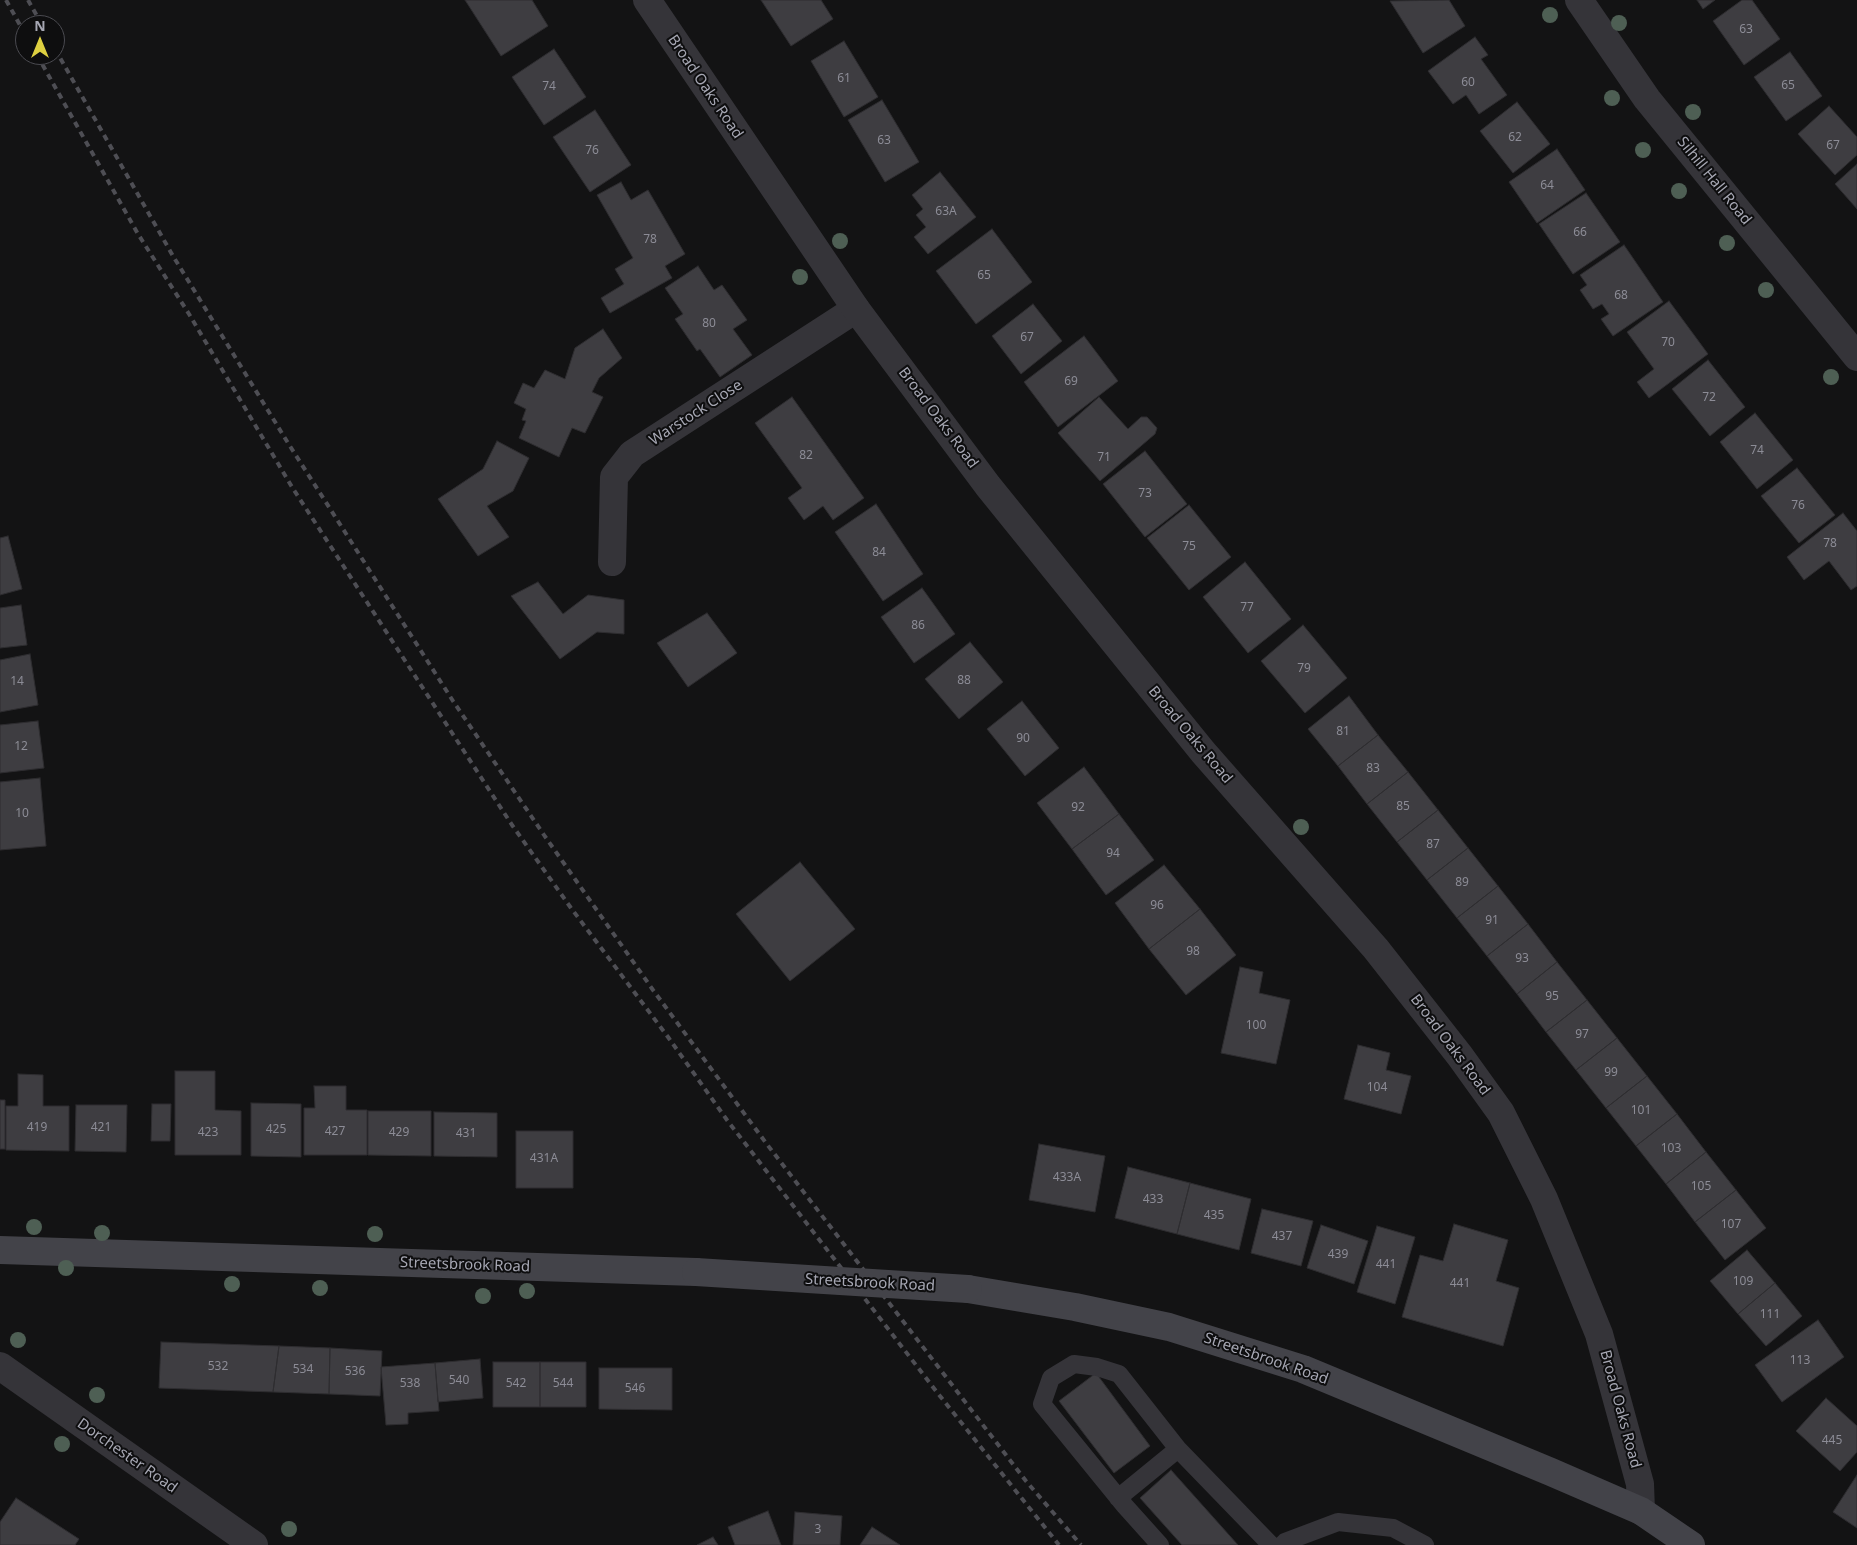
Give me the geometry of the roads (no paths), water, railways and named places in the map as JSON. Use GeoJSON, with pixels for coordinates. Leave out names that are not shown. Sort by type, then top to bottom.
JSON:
{"type":"FeatureCollection","features":[{"type":"Feature","properties":{"kind":"main road","name":"Streetsbrook Road"},"geometry":{"type":"LineString","coordinates":[[0,1250],[696,1272],[968,1289],[1074,1307],[1170,1327],[1303,1369],[1641,1511],[1691,1545]]}},
{"type":"Feature","properties":{"kind":"street","name":"Broad Oaks Road"},"geometry":{"type":"LineString","coordinates":[[646,0],[856,309],[988,486],[1203,752],[1376,949],[1460,1056],[1500,1112],[1544,1199],[1599,1334],[1640,1484],[1641,1511]]}},
{"type":"Feature","properties":{"kind":"street","name":"Silhill Hall Road"},"geometry":{"type":"LineString","coordinates":[[1579,0],[1647,99],[1857,357]]}},
{"type":"Feature","properties":{"kind":"street","name":"Warstock Close"},"geometry":{"type":"LineString","coordinates":[[612,562],[614,477],[632,454],[856,309]]}},
{"type":"Feature","properties":{"kind":"street","name":"Dorchester Road"},"geometry":{"type":"LineString","coordinates":[[0,1366],[254,1545]]}},
{"type":"Feature","properties":{"kind":"lane"},"geometry":{"type":"LineString","coordinates":[[1160,1545],[1118,1498],[1042,1404],[1051,1378],[1074,1364],[1097,1366],[1119,1374],[1178,1449],[1271,1545]]}},
{"type":"Feature","properties":{"kind":"lane"},"geometry":{"type":"LineString","coordinates":[[1118,1498],[1178,1449]]}},
{"type":"Feature","properties":{"kind":"lane"},"geometry":{"type":"LineString","coordinates":[[1282,1545],[1285,1542],[1338,1522],[1393,1528],[1425,1545]]}},
{"type":"Feature","properties":{"kind":"railway"},"geometry":{"type":"LineString","coordinates":[[6,0],[15,16]]}},
{"type":"Feature","properties":{"kind":"railway"},"geometry":{"type":"LineString","coordinates":[[28,0],[36,15]]}},
{"type":"Feature","properties":{"kind":"railway"},"geometry":{"type":"LineString","coordinates":[[43,65],[138,234],[189,314],[292,487],[512,825],[727,1120],[936,1391],[1059,1545]]}},
{"type":"Feature","properties":{"kind":"railway"},"geometry":{"type":"LineString","coordinates":[[64,65],[173,256],[288,443],[453,701],[544,835],[653,990],[766,1143],[1026,1481],[1081,1545]]}}]}
